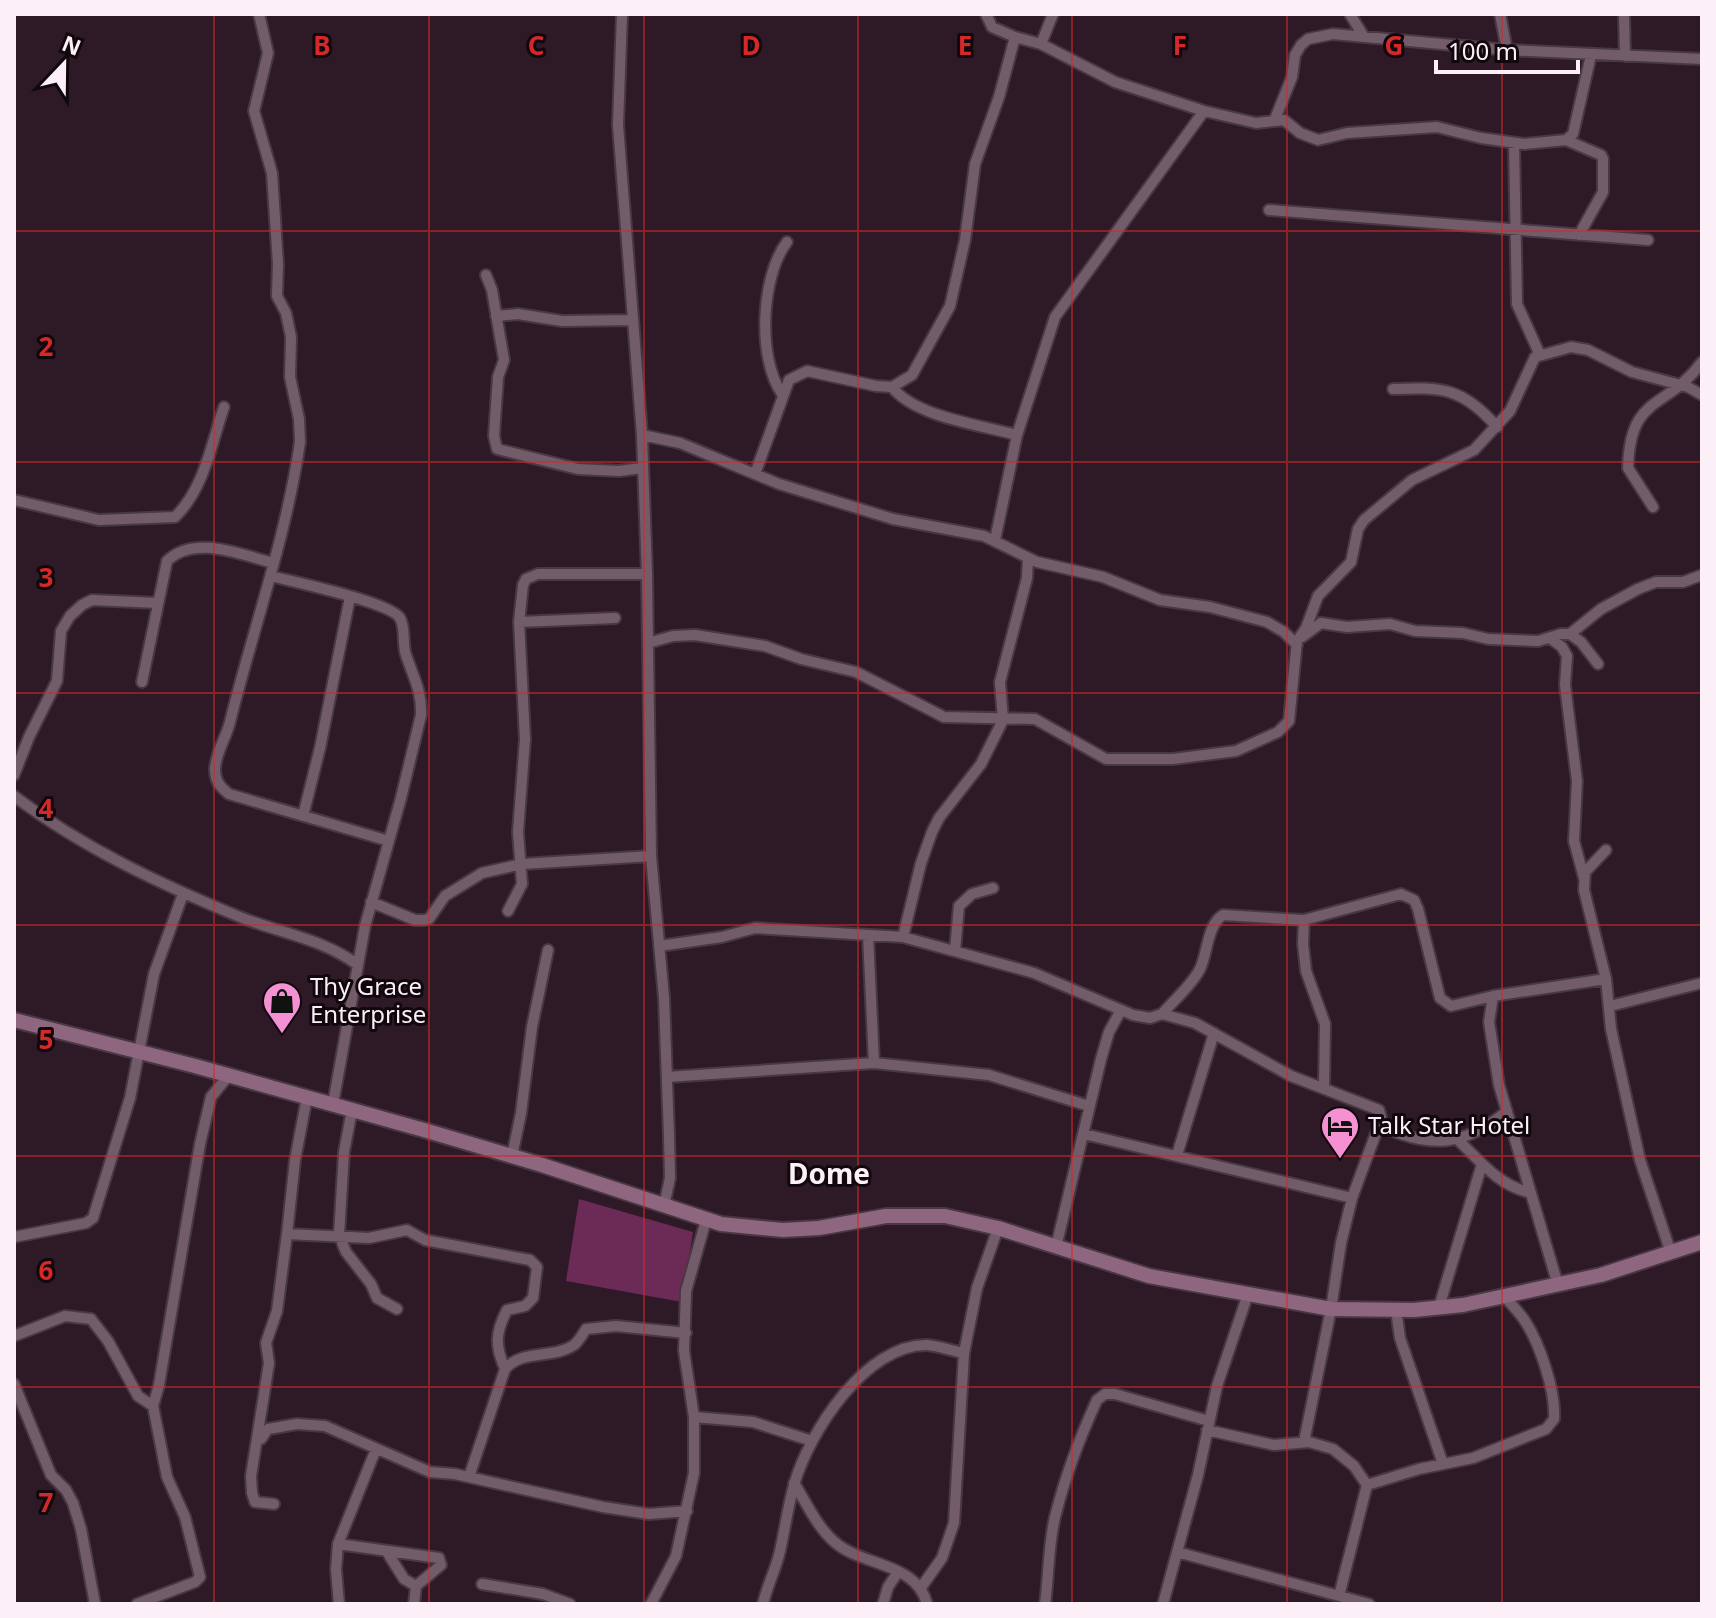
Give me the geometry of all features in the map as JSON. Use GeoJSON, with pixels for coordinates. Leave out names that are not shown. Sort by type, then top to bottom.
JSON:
{"type":"FeatureCollection","features":[{"type":"Feature","properties":{"kind":"street"},"geometry":{"type":"LineString","coordinates":[[259,14],[267,58],[254,111],[272,173],[277,296],[286,313],[291,337],[290,377],[300,431],[297,461],[271,576],[215,771],[216,782],[229,794],[389,841]]}},
{"type":"Feature","properties":{"kind":"street"},"geometry":{"type":"LineString","coordinates":[[622,14],[618,125],[642,435],[651,856],[667,1077],[670,1178],[664,1206]]}},
{"type":"Feature","properties":{"kind":"street"},"geometry":{"type":"LineString","coordinates":[[986,14],[992,27],[1041,44],[1115,82],[1204,111],[1256,123],[1284,120],[1300,133],[1318,140],[1347,133],[1437,127],[1514,143],[1566,140],[1601,155],[1603,159],[1603,192],[1579,235]]}},
{"type":"Feature","properties":{"kind":"street"},"geometry":{"type":"LineString","coordinates":[[1041,44],[1053,14]]}},
{"type":"Feature","properties":{"kind":"street"},"geometry":{"type":"LineString","coordinates":[[1350,14],[1364,37]]}},
{"type":"Feature","properties":{"kind":"street"},"geometry":{"type":"LineString","coordinates":[[1500,14],[1507,50]]}},
{"type":"Feature","properties":{"kind":"street"},"geometry":{"type":"LineString","coordinates":[[1624,14],[1625,56]]}},
{"type":"Feature","properties":{"kind":"street"},"geometry":{"type":"LineString","coordinates":[[1275,119],[1301,45],[1308,39],[1333,34],[1507,50],[1702,59]]}},
{"type":"Feature","properties":{"kind":"street"},"geometry":{"type":"LineString","coordinates":[[755,474],[789,380],[807,371],[892,387],[912,375],[950,306],[965,240],[975,164],[999,97],[1015,37]]}},
{"type":"Feature","properties":{"kind":"street"},"geometry":{"type":"LineString","coordinates":[[1566,140],[1573,134],[1591,55]]}},
{"type":"Feature","properties":{"kind":"street"},"geometry":{"type":"LineString","coordinates":[[995,540],[1017,435],[1055,317],[1204,111]]}},
{"type":"Feature","properties":{"kind":"street"},"geometry":{"type":"LineString","coordinates":[[1514,143],[1517,304],[1540,355]]}},
{"type":"Feature","properties":{"kind":"street"},"geometry":{"type":"LineString","coordinates":[[1269,210],[1648,240]]}},
{"type":"Feature","properties":{"kind":"street"},"geometry":{"type":"LineString","coordinates":[[782,394],[775,384],[768,349],[767,304],[773,265],[787,242]]}},
{"type":"Feature","properties":{"kind":"street"},"geometry":{"type":"LineString","coordinates":[[486,275],[491,285],[504,360],[498,377],[494,436],[497,449],[578,469],[619,471],[641,468]]}},
{"type":"Feature","properties":{"kind":"street"},"geometry":{"type":"LineString","coordinates":[[496,316],[518,314],[562,321],[633,320]]}},
{"type":"Feature","properties":{"kind":"street"},"geometry":{"type":"LineString","coordinates":[[648,643],[673,636],[695,635],[751,643],[856,672],[944,717],[1035,719],[1106,759],[1173,759],[1236,751],[1278,732],[1289,721],[1297,643],[1318,596],[1351,562],[1358,529],[1364,520],[1412,480],[1464,457],[1497,427],[1522,390],[1532,360],[1571,347],[1588,350],[1632,372],[1702,395]]}},
{"type":"Feature","properties":{"kind":"street"},"geometry":{"type":"LineString","coordinates":[[1653,507],[1628,468],[1631,439],[1641,413],[1681,386],[1702,362]]}},
{"type":"Feature","properties":{"kind":"street"},"geometry":{"type":"LineString","coordinates":[[892,387],[909,402],[929,410],[1017,435]]}},
{"type":"Feature","properties":{"kind":"street"},"geometry":{"type":"LineString","coordinates":[[1393,389],[1453,392],[1479,406],[1497,427]]}},
{"type":"Feature","properties":{"kind":"street"},"geometry":{"type":"LineString","coordinates":[[14,500],[99,520],[175,517],[189,503],[198,483],[224,407]]}},
{"type":"Feature","properties":{"kind":"street"},"geometry":{"type":"LineString","coordinates":[[642,435],[680,443],[755,474],[893,519],[995,540],[1028,558],[1103,577],[1160,600],[1210,607],[1267,622],[1297,643]]}},
{"type":"Feature","properties":{"kind":"street"},"geometry":{"type":"LineString","coordinates":[[142,682],[167,561],[186,548],[206,547],[274,563]]}},
{"type":"Feature","properties":{"kind":"street"},"geometry":{"type":"LineString","coordinates":[[903,937],[932,832],[944,811],[981,764],[1003,720],[1000,682],[1027,578],[1028,558]]}},
{"type":"Feature","properties":{"kind":"street"},"geometry":{"type":"LineString","coordinates":[[508,911],[520,890],[522,864],[518,832],[525,739],[519,622],[523,585],[531,576],[647,574]]}},
{"type":"Feature","properties":{"kind":"street"},"geometry":{"type":"LineString","coordinates":[[1297,643],[1321,623],[1347,627],[1390,624],[1430,633],[1463,633],[1488,639],[1538,641],[1570,634],[1601,609],[1638,589],[1656,582],[1683,582],[1702,575]]}},
{"type":"Feature","properties":{"kind":"street"},"geometry":{"type":"LineString","coordinates":[[271,576],[388,608],[399,616],[407,657],[422,701],[421,715],[371,902],[333,1104]]}},
{"type":"Feature","properties":{"kind":"street"},"geometry":{"type":"LineString","coordinates":[[303,816],[350,597]]}},
{"type":"Feature","properties":{"kind":"street"},"geometry":{"type":"LineString","coordinates":[[14,775],[57,681],[61,631],[70,616],[92,600],[158,603]]}},
{"type":"Feature","properties":{"kind":"street"},"geometry":{"type":"LineString","coordinates":[[519,622],[615,618]]}},
{"type":"Feature","properties":{"kind":"street"},"geometry":{"type":"LineString","coordinates":[[1570,634],[1581,642],[1598,664]]}},
{"type":"Feature","properties":{"kind":"street"},"geometry":{"type":"LineString","coordinates":[[1550,638],[1562,647],[1567,656],[1565,685],[1577,781],[1574,841],[1606,979],[1611,1029],[1640,1160],[1671,1253]]}},
{"type":"Feature","properties":{"kind":"street"},"geometry":{"type":"LineString","coordinates":[[14,814],[18,799],[46,820],[120,863],[183,894],[261,925],[323,944],[358,965]]}},
{"type":"Feature","properties":{"kind":"street"},"geometry":{"type":"LineString","coordinates":[[1584,878],[1589,866],[1606,850]]}},
{"type":"Feature","properties":{"kind":"street"},"geometry":{"type":"LineString","coordinates":[[371,902],[415,920],[424,920],[429,919],[445,896],[477,875],[522,864],[651,856]]}},
{"type":"Feature","properties":{"kind":"street"},"geometry":{"type":"LineString","coordinates":[[955,950],[959,906],[972,894],[993,888]]}},
{"type":"Feature","properties":{"kind":"street"},"geometry":{"type":"LineString","coordinates":[[14,1237],[86,1223],[93,1218],[115,1150],[140,1051],[154,974],[183,894]]}},
{"type":"Feature","properties":{"kind":"street"},"geometry":{"type":"LineString","coordinates":[[659,946],[722,937],[755,928],[903,937],[1034,973],[1121,1010],[1150,1018],[1162,1014],[1198,974],[1218,918],[1233,915],[1304,920],[1401,894],[1414,900],[1440,998],[1451,1006],[1493,996],[1606,979]]}},
{"type":"Feature","properties":{"kind":"street"},"geometry":{"type":"LineString","coordinates":[[1304,920],[1306,971],[1325,1024],[1324,1088]]}},
{"type":"Feature","properties":{"kind":"street"},"geometry":{"type":"LineString","coordinates":[[868,935],[874,1063]]}},
{"type":"Feature","properties":{"kind":"street"},"geometry":{"type":"LineString","coordinates":[[512,1156],[532,1027],[548,950]]}},
{"type":"Feature","properties":{"kind":"street"},"geometry":{"type":"LineString","coordinates":[[1610,1006],[1702,983]]}},
{"type":"Feature","properties":{"kind":"street"},"geometry":{"type":"LineString","coordinates":[[1493,996],[1489,1022],[1499,1085],[1558,1285]]}},
{"type":"Feature","properties":{"kind":"street"},"geometry":{"type":"LineString","coordinates":[[1056,1247],[1066,1196],[1109,1032],[1121,1010]]}},
{"type":"Feature","properties":{"kind":"street"},"geometry":{"type":"LineString","coordinates":[[1162,1014],[1195,1023],[1291,1076],[1379,1110],[1379,1125],[1352,1198],[1341,1243],[1304,1442]]}},
{"type":"Feature","properties":{"kind":"street"},"geometry":{"type":"LineString","coordinates":[[14,1020],[333,1104],[512,1156],[735,1227],[783,1230],[819,1228],[886,1216],[935,1215],[998,1228],[1149,1276],[1331,1309],[1439,1307],[1504,1296],[1558,1285],[1702,1242]]}},
{"type":"Feature","properties":{"kind":"street"},"geometry":{"type":"LineString","coordinates":[[1177,1155],[1214,1033]]}},
{"type":"Feature","properties":{"kind":"street"},"geometry":{"type":"LineString","coordinates":[[667,1077],[874,1063],[989,1075],[1089,1106]]}},
{"type":"Feature","properties":{"kind":"street"},"geometry":{"type":"LineString","coordinates":[[137,1604],[195,1582],[200,1577],[185,1517],[167,1477],[153,1406],[190,1214],[200,1144],[211,1097],[229,1075]]}},
{"type":"Feature","properties":{"kind":"street"},"geometry":{"type":"LineString","coordinates":[[274,1504],[255,1502],[251,1476],[269,1363],[266,1343],[277,1311],[295,1160],[307,1097]]}},
{"type":"Feature","properties":{"kind":"street"},"geometry":{"type":"LineString","coordinates":[[352,1110],[344,1152],[339,1235],[346,1252],[371,1284],[377,1298],[397,1309]]}},
{"type":"Feature","properties":{"kind":"street"},"geometry":{"type":"LineString","coordinates":[[1379,1125],[1406,1137],[1458,1140],[1488,1127],[1507,1111]]}},
{"type":"Feature","properties":{"kind":"street"},"geometry":{"type":"LineString","coordinates":[[1084,1134],[1352,1198]]}},
{"type":"Feature","properties":{"kind":"street"},"geometry":{"type":"LineString","coordinates":[[1458,1140],[1496,1178],[1514,1189],[1531,1193]]}},
{"type":"Feature","properties":{"kind":"street"},"geometry":{"type":"LineString","coordinates":[[1439,1307],[1482,1164]]}},
{"type":"Feature","properties":{"kind":"street"},"geometry":{"type":"LineString","coordinates":[[651,1604],[672,1568],[694,1473],[694,1417],[684,1351],[688,1278],[706,1220]]}},
{"type":"Feature","properties":{"kind":"street"},"geometry":{"type":"LineString","coordinates":[[920,1589],[942,1558],[954,1523],[964,1353],[977,1288],[998,1228]]}},
{"type":"Feature","properties":{"kind":"street"},"geometry":{"type":"LineString","coordinates":[[287,1234],[378,1237],[407,1230],[425,1240],[535,1263],[537,1272],[533,1298],[525,1306],[507,1310],[496,1341],[505,1369]]}},
{"type":"Feature","properties":{"kind":"street"},"geometry":{"type":"LineString","coordinates":[[1163,1604],[1208,1426],[1248,1294]]}},
{"type":"Feature","properties":{"kind":"street"},"geometry":{"type":"LineString","coordinates":[[1367,1485],[1473,1458],[1546,1429],[1554,1419],[1552,1396],[1542,1358],[1526,1322],[1504,1296]]}},
{"type":"Feature","properties":{"kind":"street"},"geometry":{"type":"LineString","coordinates":[[1396,1310],[1400,1338],[1443,1464]]}},
{"type":"Feature","properties":{"kind":"street"},"geometry":{"type":"LineString","coordinates":[[14,1336],[65,1316],[91,1319],[108,1341],[138,1396],[153,1406]]}},
{"type":"Feature","properties":{"kind":"street"},"geometry":{"type":"LineString","coordinates":[[469,1477],[505,1369],[514,1360],[567,1349],[576,1344],[586,1329],[616,1326],[686,1333]]}},
{"type":"Feature","properties":{"kind":"street"},"geometry":{"type":"LineString","coordinates":[[763,1604],[779,1557],[794,1483],[812,1441],[851,1386],[877,1363],[908,1348],[928,1345],[964,1353]]}},
{"type":"Feature","properties":{"kind":"street"},"geometry":{"type":"LineString","coordinates":[[14,1384],[49,1470],[73,1503],[95,1604]]}},
{"type":"Feature","properties":{"kind":"street"},"geometry":{"type":"LineString","coordinates":[[1045,1604],[1055,1518],[1071,1465],[1097,1400],[1105,1394],[1115,1394],[1274,1445],[1304,1442],[1339,1452],[1367,1485]]}},
{"type":"Feature","properties":{"kind":"street"},"geometry":{"type":"LineString","coordinates":[[694,1417],[753,1422],[812,1441]]}},
{"type":"Feature","properties":{"kind":"street"},"geometry":{"type":"LineString","coordinates":[[257,1444],[268,1429],[311,1423],[325,1426],[430,1472],[469,1477],[603,1507],[649,1514],[687,1511]]}},
{"type":"Feature","properties":{"kind":"street"},"geometry":{"type":"LineString","coordinates":[[339,1604],[336,1569],[338,1544],[376,1449]]}},
{"type":"Feature","properties":{"kind":"street"},"geometry":{"type":"LineString","coordinates":[[794,1483],[817,1521],[838,1545],[849,1553],[898,1572],[924,1592],[927,1604]]}},
{"type":"Feature","properties":{"kind":"street"},"geometry":{"type":"LineString","coordinates":[[1339,1596],[1367,1485]]}},
{"type":"Feature","properties":{"kind":"street"},"geometry":{"type":"LineString","coordinates":[[338,1544],[439,1558],[441,1565],[416,1586],[414,1604]]}},
{"type":"Feature","properties":{"kind":"street"},"geometry":{"type":"LineString","coordinates":[[387,1552],[404,1579],[416,1586]]}},
{"type":"Feature","properties":{"kind":"street"},"geometry":{"type":"LineString","coordinates":[[1177,1552],[1369,1604]]}},
{"type":"Feature","properties":{"kind":"street"},"geometry":{"type":"LineString","coordinates":[[883,1604],[888,1587],[898,1572]]}},
{"type":"Feature","properties":{"kind":"street"},"geometry":{"type":"LineString","coordinates":[[482,1584],[543,1594],[570,1604]]}},
{"type":"Feature","properties":{"kind":"shaded area"},"geometry":{"type":"Polygon","coordinates":[[[579,1199],[693,1232],[682,1302],[566,1281],[579,1199]]]}},
{"type":"Feature","properties":{"kind":"place","name":"Thy Grace Enterprise"},"geometry":{"type":"Point","coordinates":[282,1035]}},
{"type":"Feature","properties":{"kind":"place","name":"Talk Star Hotel"},"geometry":{"type":"Point","coordinates":[1340,1160]}},
{"type":"Feature","properties":{"kind":"district","name":"Dome"},"geometry":{"type":"Point","coordinates":[829,1174]}}]}
